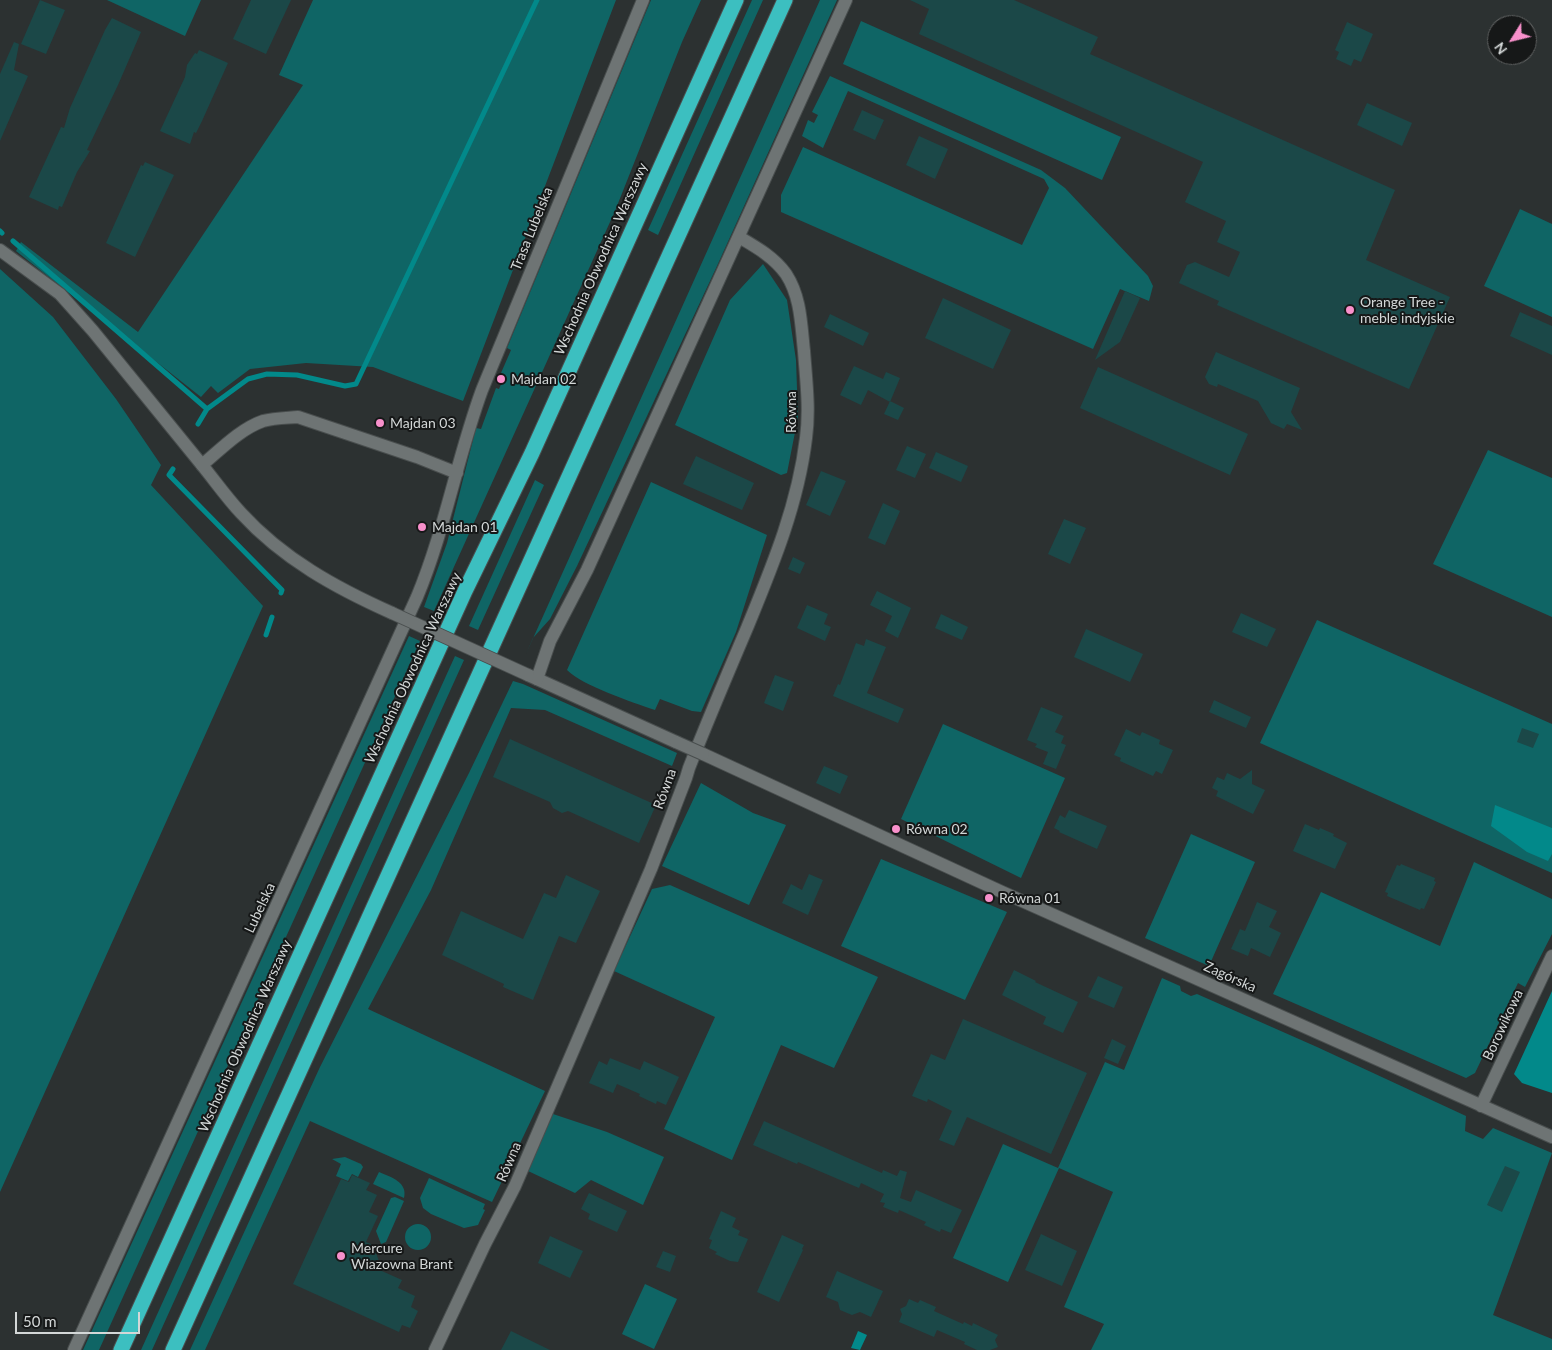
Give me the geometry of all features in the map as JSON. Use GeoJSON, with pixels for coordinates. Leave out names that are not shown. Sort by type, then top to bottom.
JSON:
{"type":"FeatureCollection","features":[{"type":"Feature","properties":{"kind":"highway","name":"Wschodnia Obwodnica Warszawy"},"geometry":{"type":"LineString","coordinates":[[121,1350],[465,592],[532,453],[736,0]]}},
{"type":"Feature","properties":{"kind":"highway"},"geometry":{"type":"LineString","coordinates":[[173,1350],[785,0]]}},
{"type":"Feature","properties":{"kind":"street","name":"Trasa Lubelska"},"geometry":{"type":"LineString","coordinates":[[457,473],[471,421],[482,390],[643,0]]}},
{"type":"Feature","properties":{"kind":"street"},"geometry":{"type":"LineString","coordinates":[[533,677],[587,570],[846,0]]}},
{"type":"Feature","properties":{"kind":"street","name":"Równa"},"geometry":{"type":"LineString","coordinates":[[435,1350],[485,1244],[515,1186],[651,870],[686,778],[688,768],[770,573],[788,521],[801,470],[806,436],[806,379],[800,311],[792,284],[776,262],[764,252],[739,237]]}},
{"type":"Feature","properties":{"kind":"street","name":"Zagórska"},"geometry":{"type":"LineString","coordinates":[[0,250],[60,294],[93,331],[240,512],[285,553],[334,586],[896,843],[1552,1137]]}},
{"type":"Feature","properties":{"kind":"street"},"geometry":{"type":"LineString","coordinates":[[202,465],[252,426],[262,421],[279,418],[298,418],[408,454],[457,473]]}},
{"type":"Feature","properties":{"kind":"street","name":"Lubelska"},"geometry":{"type":"LineString","coordinates":[[74,1350],[417,597],[438,538],[457,473]]}},
{"type":"Feature","properties":{"kind":"street","name":"Borowikowa"},"geometry":{"type":"LineString","coordinates":[[1481,1106],[1552,956]]}},
{"type":"Feature","properties":{"kind":"shaded area"},"geometry":{"type":"Polygon","coordinates":[[[107,0],[201,0],[185,36],[107,0]]]}},
{"type":"Feature","properties":{"kind":"shaded area"},"geometry":{"type":"Polygon","coordinates":[[[313,0],[616,0],[463,401],[373,367],[306,363],[250,369],[218,393],[211,386],[201,397],[16,251],[21,242],[138,332],[303,85],[279,75],[313,0]]]}},
{"type":"Feature","properties":{"kind":"shaded area"},"geometry":{"type":"Polygon","coordinates":[[[651,0],[701,0],[682,42],[615,211],[434,611],[424,607],[447,543],[476,428],[481,429],[496,388],[499,389],[505,375],[501,373],[511,350],[507,348],[651,0]]]}},
{"type":"Feature","properties":{"kind":"shaded area"},"geometry":{"type":"Polygon","coordinates":[[[752,0],[763,0],[658,235],[648,230],[752,0]]]}},
{"type":"Feature","properties":{"kind":"shaded area"},"geometry":{"type":"Polygon","coordinates":[[[820,0],[837,0],[717,266],[577,566],[550,619],[533,638],[820,0]]]}},
{"type":"Feature","properties":{"kind":"shaded area"},"geometry":{"type":"Polygon","coordinates":[[[861,21],[1121,137],[1102,180],[843,64],[861,21]]]}},
{"type":"Feature","properties":{"kind":"shaded area"},"geometry":{"type":"Polygon","coordinates":[[[830,76],[1041,170],[1065,188],[1148,276],[1153,286],[1149,301],[1120,289],[1093,349],[781,212],[781,195],[803,147],[1022,245],[1049,188],[1044,179],[848,91],[823,148],[802,136],[808,120],[814,123],[818,115],[812,112],[830,76]]]}},
{"type":"Feature","properties":{"kind":"shaded area"},"geometry":{"type":"Polygon","coordinates":[[[1520,209],[1552,224],[1552,317],[1484,286],[1520,209]]]}},
{"type":"Feature","properties":{"kind":"shaded area"},"geometry":{"type":"Polygon","coordinates":[[[763,264],[787,300],[796,360],[798,417],[787,473],[781,475],[675,425],[730,300],[763,264]]]}},
{"type":"Feature","properties":{"kind":"shaded area"},"geometry":{"type":"Polygon","coordinates":[[[0,269],[53,317],[116,399],[161,465],[151,485],[263,606],[0,1192],[0,269]]]}},
{"type":"Feature","properties":{"kind":"shaded area"},"geometry":{"type":"Polygon","coordinates":[[[1488,450],[1552,478],[1552,617],[1433,564],[1488,450]]]}},
{"type":"Feature","properties":{"kind":"shaded area"},"geometry":{"type":"Polygon","coordinates":[[[535,480],[544,485],[478,630],[469,626],[535,480]]]}},
{"type":"Feature","properties":{"kind":"shaded area"},"geometry":{"type":"Polygon","coordinates":[[[651,482],[767,535],[736,632],[701,712],[692,711],[660,699],[655,710],[596,688],[567,670],[651,482]]]}},
{"type":"Feature","properties":{"kind":"shaded area"},"geometry":{"type":"Polygon","coordinates":[[[1317,620],[1552,724],[1552,873],[1260,743],[1317,620]]]}},
{"type":"Feature","properties":{"kind":"shaded area"},"geometry":{"type":"Polygon","coordinates":[[[409,636],[420,641],[99,1350],[83,1350],[409,636]]]}},
{"type":"Feature","properties":{"kind":"shaded area"},"geometry":{"type":"Polygon","coordinates":[[[455,656],[464,660],[152,1350],[141,1350],[455,656]]]}},
{"type":"Feature","properties":{"kind":"shaded area"},"geometry":{"type":"Polygon","coordinates":[[[513,681],[677,753],[672,766],[545,710],[511,708],[431,890],[368,1009],[545,1091],[492,1202],[310,1121],[205,1350],[190,1350],[320,1067],[469,773],[513,681]]]}},
{"type":"Feature","properties":{"kind":"shaded area"},"geometry":{"type":"Polygon","coordinates":[[[943,724],[1065,778],[1021,878],[901,819],[943,724]]]}},
{"type":"Feature","properties":{"kind":"shaded area"},"geometry":{"type":"Polygon","coordinates":[[[701,783],[753,813],[786,825],[749,905],[662,866],[701,783]]]}},
{"type":"Feature","properties":{"kind":"shaded area"},"geometry":{"type":"Polygon","coordinates":[[[1495,805],[1552,828],[1552,854],[1548,861],[1527,852],[1491,826],[1495,805]]]}},
{"type":"Feature","properties":{"kind":"shaded area"},"geometry":{"type":"Polygon","coordinates":[[[1191,834],[1255,862],[1209,966],[1145,938],[1191,834]]]}},
{"type":"Feature","properties":{"kind":"shaded area"},"geometry":{"type":"Polygon","coordinates":[[[881,859],[1007,912],[965,1000],[841,946],[881,859]]]}},
{"type":"Feature","properties":{"kind":"shaded area"},"geometry":{"type":"Polygon","coordinates":[[[1474,862],[1552,899],[1552,934],[1525,987],[1518,983],[1475,1073],[1466,1078],[1273,994],[1321,892],[1440,946],[1474,862]]]}},
{"type":"Feature","properties":{"kind":"shaded area"},"geometry":{"type":"Polygon","coordinates":[[[670,885],[878,977],[834,1068],[781,1045],[732,1160],[664,1129],[715,1017],[614,971],[652,889],[670,885]]]}},
{"type":"Feature","properties":{"kind":"shaded area"},"geometry":{"type":"Polygon","coordinates":[[[1162,978],[1180,986],[1181,991],[1191,996],[1197,994],[1466,1116],[1465,1131],[1483,1139],[1493,1128],[1552,1153],[1493,1315],[1552,1339],[1552,1350],[1091,1350],[1104,1324],[1064,1307],[1113,1192],[1059,1168],[1008,1282],[953,1258],[1003,1144],[1058,1168],[1105,1062],[1124,1070],[1162,978]]]}},
{"type":"Feature","properties":{"kind":"shaded area"},"geometry":{"type":"Polygon","coordinates":[[[1552,991],[1552,1093],[1522,1083],[1514,1074],[1552,991]]]}},
{"type":"Feature","properties":{"kind":"shaded area"},"geometry":{"type":"Polygon","coordinates":[[[553,1114],[607,1132],[664,1157],[643,1205],[591,1180],[575,1193],[528,1171],[553,1114]]]}},
{"type":"Feature","properties":{"kind":"shaded area"},"geometry":{"type":"Polygon","coordinates":[[[345,1157],[361,1164],[363,1167],[358,1177],[352,1174],[348,1181],[336,1176],[341,1164],[332,1159],[345,1157]]]}},
{"type":"Feature","properties":{"kind":"shaded area"},"geometry":{"type":"Polygon","coordinates":[[[379,1172],[401,1184],[405,1192],[404,1198],[373,1184],[379,1172]]]}},
{"type":"Feature","properties":{"kind":"shaded area"},"geometry":{"type":"Polygon","coordinates":[[[429,1178],[485,1204],[483,1209],[485,1210],[478,1225],[464,1228],[431,1214],[423,1208],[420,1198],[429,1178]]]}},
{"type":"Feature","properties":{"kind":"shaded area"},"geometry":{"type":"Polygon","coordinates":[[[395,1197],[404,1201],[386,1242],[381,1244],[376,1231],[391,1198],[395,1197]]]}},
{"type":"Feature","properties":{"kind":"shaded area"},"geometry":{"type":"Polygon","coordinates":[[[418,1224],[427,1228],[431,1237],[427,1246],[418,1250],[409,1246],[405,1237],[409,1228],[418,1224]]]}},
{"type":"Feature","properties":{"kind":"shaded area"},"geometry":{"type":"Polygon","coordinates":[[[645,1284],[677,1299],[654,1349],[622,1334],[645,1284]]]}},
{"type":"Feature","properties":{"kind":"shaded area"},"geometry":{"type":"Polygon","coordinates":[[[858,1331],[867,1335],[860,1350],[851,1348],[858,1331]]]}},
{"type":"Feature","properties":{"kind":"building"},"geometry":{"type":"Polygon","coordinates":[[[40,0],[65,10],[46,54],[21,44],[40,0]]]}},
{"type":"Feature","properties":{"kind":"building"},"geometry":{"type":"Polygon","coordinates":[[[251,0],[291,0],[266,54],[233,39],[251,0]]]}},
{"type":"Feature","properties":{"kind":"building"},"geometry":{"type":"Polygon","coordinates":[[[910,0],[1014,0],[1098,37],[1090,54],[1395,190],[1366,260],[1450,297],[1409,389],[1217,305],[1219,301],[1179,283],[1187,265],[1195,262],[1229,277],[1240,252],[1217,242],[1226,221],[1185,202],[1203,162],[919,34],[929,9],[910,0]]]}},
{"type":"Feature","properties":{"kind":"building"},"geometry":{"type":"Polygon","coordinates":[[[112,18],[141,32],[87,150],[90,151],[77,172],[62,207],[59,206],[58,210],[29,197],[61,127],[64,128],[70,108],[112,18]]]}},
{"type":"Feature","properties":{"kind":"building"},"geometry":{"type":"Polygon","coordinates":[[[1347,22],[1373,34],[1361,62],[1354,59],[1351,66],[1336,59],[1339,52],[1335,50],[1347,22]]]}},
{"type":"Feature","properties":{"kind":"building"},"geometry":{"type":"Polygon","coordinates":[[[14,42],[19,44],[14,70],[28,76],[0,141],[0,74],[14,42]]]}},
{"type":"Feature","properties":{"kind":"building"},"geometry":{"type":"Polygon","coordinates":[[[199,50],[228,63],[190,144],[160,131],[185,77],[187,65],[199,50]]]}},
{"type":"Feature","properties":{"kind":"building"},"geometry":{"type":"Polygon","coordinates":[[[1367,103],[1412,123],[1402,146],[1357,125],[1367,103]]]}},
{"type":"Feature","properties":{"kind":"building"},"geometry":{"type":"Polygon","coordinates":[[[862,110],[884,120],[875,140],[853,130],[862,110]]]}},
{"type":"Feature","properties":{"kind":"building"},"geometry":{"type":"Polygon","coordinates":[[[919,136],[948,149],[935,179],[906,165],[919,136]]]}},
{"type":"Feature","properties":{"kind":"building"},"geometry":{"type":"Polygon","coordinates":[[[145,162],[174,175],[135,257],[106,243],[141,165],[143,166],[145,162]]]}},
{"type":"Feature","properties":{"kind":"building"},"geometry":{"type":"Polygon","coordinates":[[[1125,291],[1140,298],[1120,342],[1095,360],[1125,291]]]}},
{"type":"Feature","properties":{"kind":"building"},"geometry":{"type":"Polygon","coordinates":[[[943,298],[1011,330],[993,369],[925,338],[943,298]]]}},
{"type":"Feature","properties":{"kind":"building"},"geometry":{"type":"Polygon","coordinates":[[[1520,312],[1552,326],[1552,355],[1510,336],[1520,312]]]}},
{"type":"Feature","properties":{"kind":"building"},"geometry":{"type":"Polygon","coordinates":[[[830,314],[869,333],[863,346],[824,327],[830,314]]]}},
{"type":"Feature","properties":{"kind":"building"},"geometry":{"type":"Polygon","coordinates":[[[1216,352],[1300,388],[1291,412],[1302,430],[1287,424],[1284,429],[1271,423],[1258,401],[1218,384],[1217,387],[1209,384],[1205,377],[1216,352]]]}},
{"type":"Feature","properties":{"kind":"building"},"geometry":{"type":"Polygon","coordinates":[[[854,366],[883,379],[886,372],[900,378],[890,402],[868,390],[861,405],[840,395],[854,366]]]}},
{"type":"Feature","properties":{"kind":"building"},"geometry":{"type":"Polygon","coordinates":[[[1098,367],[1248,434],[1230,475],[1080,408],[1098,367]]]}},
{"type":"Feature","properties":{"kind":"building"},"geometry":{"type":"Polygon","coordinates":[[[890,401],[904,408],[898,420],[884,414],[890,401]]]}},
{"type":"Feature","properties":{"kind":"building"},"geometry":{"type":"Polygon","coordinates":[[[907,446],[926,454],[915,478],[896,470],[907,446]]]}},
{"type":"Feature","properties":{"kind":"building"},"geometry":{"type":"Polygon","coordinates":[[[936,452],[968,466],[961,482],[929,468],[936,452]]]}},
{"type":"Feature","properties":{"kind":"building"},"geometry":{"type":"Polygon","coordinates":[[[696,456],[754,483],[742,510],[683,484],[696,456]]]}},
{"type":"Feature","properties":{"kind":"building"},"geometry":{"type":"Polygon","coordinates":[[[821,471],[846,481],[830,516],[806,505],[821,471]]]}},
{"type":"Feature","properties":{"kind":"building"},"geometry":{"type":"Polygon","coordinates":[[[883,503],[900,511],[885,545],[868,538],[883,503]]]}},
{"type":"Feature","properties":{"kind":"building"},"geometry":{"type":"Polygon","coordinates":[[[1064,519],[1086,528],[1070,564],[1048,554],[1064,519]]]}},
{"type":"Feature","properties":{"kind":"building"},"geometry":{"type":"Polygon","coordinates":[[[793,557],[805,563],[800,574],[788,569],[793,557]]]}},
{"type":"Feature","properties":{"kind":"building"},"geometry":{"type":"Polygon","coordinates":[[[877,591],[911,608],[898,638],[885,631],[892,616],[870,605],[877,591]]]}},
{"type":"Feature","properties":{"kind":"building"},"geometry":{"type":"Polygon","coordinates":[[[807,605],[828,614],[824,624],[831,627],[825,641],[797,628],[807,605]]]}},
{"type":"Feature","properties":{"kind":"building"},"geometry":{"type":"Polygon","coordinates":[[[1241,613],[1276,629],[1267,647],[1232,632],[1241,613]]]}},
{"type":"Feature","properties":{"kind":"building"},"geometry":{"type":"Polygon","coordinates":[[[941,614],[968,627],[962,640],[935,628],[941,614]]]}},
{"type":"Feature","properties":{"kind":"building"},"geometry":{"type":"Polygon","coordinates":[[[1086,629],[1143,654],[1130,682],[1074,657],[1086,629]]]}},
{"type":"Feature","properties":{"kind":"building"},"geometry":{"type":"Polygon","coordinates":[[[866,639],[886,647],[867,693],[904,709],[898,723],[833,696],[838,684],[840,685],[856,643],[864,646],[866,639]]]}},
{"type":"Feature","properties":{"kind":"building"},"geometry":{"type":"Polygon","coordinates":[[[775,675],[794,682],[783,711],[764,703],[775,675]]]}},
{"type":"Feature","properties":{"kind":"building"},"geometry":{"type":"Polygon","coordinates":[[[1214,700],[1251,717],[1246,728],[1209,712],[1214,700]]]}},
{"type":"Feature","properties":{"kind":"building"},"geometry":{"type":"Polygon","coordinates":[[[1041,707],[1063,716],[1055,732],[1064,736],[1061,743],[1066,745],[1056,769],[1043,764],[1048,752],[1035,747],[1037,744],[1027,740],[1041,707]]]}},
{"type":"Feature","properties":{"kind":"building"},"geometry":{"type":"Polygon","coordinates":[[[1522,728],[1539,734],[1533,748],[1517,742],[1522,728]]]}},
{"type":"Feature","properties":{"kind":"building"},"geometry":{"type":"Polygon","coordinates":[[[1126,729],[1140,736],[1142,732],[1160,740],[1159,744],[1173,750],[1162,774],[1156,771],[1153,776],[1120,761],[1121,758],[1114,755],[1126,729]]]}},
{"type":"Feature","properties":{"kind":"building"},"geometry":{"type":"Polygon","coordinates":[[[510,739],[656,805],[639,843],[568,811],[562,813],[553,808],[550,802],[493,777],[510,739]]]}},
{"type":"Feature","properties":{"kind":"building"},"geometry":{"type":"Polygon","coordinates":[[[824,766],[848,776],[840,794],[816,783],[824,766]]]}},
{"type":"Feature","properties":{"kind":"building"},"geometry":{"type":"Polygon","coordinates":[[[1252,770],[1252,784],[1265,790],[1253,814],[1216,796],[1218,791],[1212,788],[1217,777],[1224,780],[1227,773],[1240,779],[1252,770]]]}},
{"type":"Feature","properties":{"kind":"building"},"geometry":{"type":"Polygon","coordinates":[[[1069,810],[1107,826],[1097,849],[1054,828],[1060,815],[1065,818],[1069,810]]]}},
{"type":"Feature","properties":{"kind":"building"},"geometry":{"type":"Polygon","coordinates":[[[1305,824],[1334,834],[1333,836],[1347,843],[1335,869],[1293,851],[1305,824]]]}},
{"type":"Feature","properties":{"kind":"building"},"geometry":{"type":"Polygon","coordinates":[[[1401,864],[1435,878],[1434,881],[1436,882],[1424,909],[1421,908],[1420,910],[1387,896],[1388,893],[1385,892],[1388,885],[1397,865],[1400,866],[1401,864]]]}},
{"type":"Feature","properties":{"kind":"building"},"geometry":{"type":"Polygon","coordinates":[[[809,874],[823,880],[808,915],[782,903],[791,884],[802,890],[809,874]]]}},
{"type":"Feature","properties":{"kind":"building"},"geometry":{"type":"Polygon","coordinates":[[[566,875],[600,891],[576,943],[559,936],[533,1000],[503,987],[504,984],[442,955],[461,911],[523,939],[544,893],[556,898],[566,875]]]}},
{"type":"Feature","properties":{"kind":"building"},"geometry":{"type":"Polygon","coordinates":[[[1257,902],[1277,911],[1269,927],[1281,933],[1270,957],[1251,948],[1248,956],[1231,949],[1240,929],[1245,931],[1257,902]]]}},
{"type":"Feature","properties":{"kind":"building"},"geometry":{"type":"Polygon","coordinates":[[[1014,970],[1078,1002],[1063,1033],[1043,1024],[1046,1017],[1002,995],[1014,970]]]}},
{"type":"Feature","properties":{"kind":"building"},"geometry":{"type":"Polygon","coordinates":[[[1098,976],[1123,987],[1114,1008],[1088,997],[1098,976]]]}},
{"type":"Feature","properties":{"kind":"building"},"geometry":{"type":"Polygon","coordinates":[[[963,1019],[1087,1073],[1051,1154],[967,1117],[954,1146],[939,1140],[952,1111],[928,1099],[927,1102],[912,1096],[931,1054],[945,1060],[963,1019]]]}},
{"type":"Feature","properties":{"kind":"building"},"geometry":{"type":"Polygon","coordinates":[[[1112,1039],[1126,1046],[1118,1064],[1104,1058],[1112,1039]]]}},
{"type":"Feature","properties":{"kind":"building"},"geometry":{"type":"Polygon","coordinates":[[[610,1058],[640,1070],[644,1061],[679,1077],[666,1105],[657,1101],[656,1104],[639,1096],[640,1094],[617,1084],[613,1093],[589,1083],[599,1061],[607,1065],[610,1058]]]}},
{"type":"Feature","properties":{"kind":"building"},"geometry":{"type":"Polygon","coordinates":[[[764,1121],[882,1173],[883,1170],[897,1176],[900,1170],[907,1172],[900,1198],[911,1202],[916,1190],[962,1210],[951,1233],[941,1229],[940,1232],[924,1225],[926,1222],[899,1210],[898,1213],[883,1207],[885,1203],[880,1202],[884,1194],[861,1183],[859,1188],[753,1145],[764,1121]]]}},
{"type":"Feature","properties":{"kind":"building"},"geometry":{"type":"Polygon","coordinates":[[[1505,1166],[1520,1172],[1502,1212],[1487,1205],[1505,1166]]]}},
{"type":"Feature","properties":{"kind":"building","name":"Mercure Wiazowna Brant"},"geometry":{"type":"Polygon","coordinates":[[[352,1175],[370,1183],[366,1190],[377,1195],[369,1212],[378,1216],[366,1242],[373,1245],[379,1261],[375,1268],[402,1280],[398,1288],[415,1296],[411,1307],[418,1311],[410,1328],[402,1325],[399,1332],[293,1284],[341,1179],[349,1182],[352,1175]]]}},
{"type":"Feature","properties":{"kind":"building"},"geometry":{"type":"Polygon","coordinates":[[[589,1193],[627,1211],[617,1232],[588,1219],[590,1214],[581,1209],[589,1193]]]}},
{"type":"Feature","properties":{"kind":"building"},"geometry":{"type":"Polygon","coordinates":[[[721,1211],[736,1218],[732,1227],[740,1231],[738,1235],[748,1239],[738,1262],[730,1261],[715,1254],[717,1252],[709,1248],[712,1240],[709,1239],[721,1211]]]}},
{"type":"Feature","properties":{"kind":"building"},"geometry":{"type":"Polygon","coordinates":[[[1041,1234],[1077,1251],[1062,1286],[1025,1270],[1041,1234]]]}},
{"type":"Feature","properties":{"kind":"building"},"geometry":{"type":"Polygon","coordinates":[[[782,1235],[804,1245],[779,1302],[757,1292],[782,1235]]]}},
{"type":"Feature","properties":{"kind":"building"},"geometry":{"type":"Polygon","coordinates":[[[550,1236],[583,1251],[570,1278],[538,1263],[550,1236]]]}},
{"type":"Feature","properties":{"kind":"building"},"geometry":{"type":"Polygon","coordinates":[[[663,1251],[676,1256],[670,1272],[656,1267],[663,1251]]]}},
{"type":"Feature","properties":{"kind":"building"},"geometry":{"type":"Polygon","coordinates":[[[837,1271],[883,1291],[871,1317],[860,1312],[852,1315],[840,1310],[838,1302],[826,1297],[837,1271]]]}},
{"type":"Feature","properties":{"kind":"building"},"geometry":{"type":"Polygon","coordinates":[[[909,1299],[918,1303],[920,1300],[936,1307],[934,1311],[963,1324],[964,1322],[972,1326],[973,1323],[998,1335],[995,1340],[998,1347],[990,1350],[977,1350],[964,1344],[965,1342],[937,1330],[934,1337],[899,1322],[902,1314],[900,1309],[906,1306],[909,1299]]]}},
{"type":"Feature","properties":{"kind":"building"},"geometry":{"type":"Polygon","coordinates":[[[511,1331],[550,1350],[501,1350],[511,1331]]]}},
{"type":"Feature","properties":{"kind":"waterway"},"geometry":{"type":"LineString","coordinates":[[207,409],[248,379],[267,374],[297,375],[345,386],[356,384],[537,0]]}},
{"type":"Feature","properties":{"kind":"waterway"},"geometry":{"type":"LineString","coordinates":[[13,241],[207,409],[198,424]]}},
{"type":"Feature","properties":{"kind":"waterway"},"geometry":{"type":"LineString","coordinates":[[173,469],[169,475],[282,590],[281,593]]}},
{"type":"Feature","properties":{"kind":"waterway"},"geometry":{"type":"LineString","coordinates":[[266,635],[272,617]]}},
{"type":"Feature","properties":{"kind":"place","name":"Orange Tree - meble indyjskie"},"geometry":{"type":"Point","coordinates":[1350,310]}},
{"type":"Feature","properties":{"kind":"place","name":"Majdan 02"},"geometry":{"type":"Point","coordinates":[501,379]}},
{"type":"Feature","properties":{"kind":"place","name":"Majdan 03"},"geometry":{"type":"Point","coordinates":[380,423]}},
{"type":"Feature","properties":{"kind":"place","name":"Majdan 01"},"geometry":{"type":"Point","coordinates":[422,527]}},
{"type":"Feature","properties":{"kind":"place","name":"Równa 02"},"geometry":{"type":"Point","coordinates":[896,829]}},
{"type":"Feature","properties":{"kind":"place","name":"Równa 01"},"geometry":{"type":"Point","coordinates":[989,898]}},
{"type":"Feature","properties":{"kind":"place","name":"Mercure Wiazowna Brant"},"geometry":{"type":"Point","coordinates":[341,1256]}}]}
